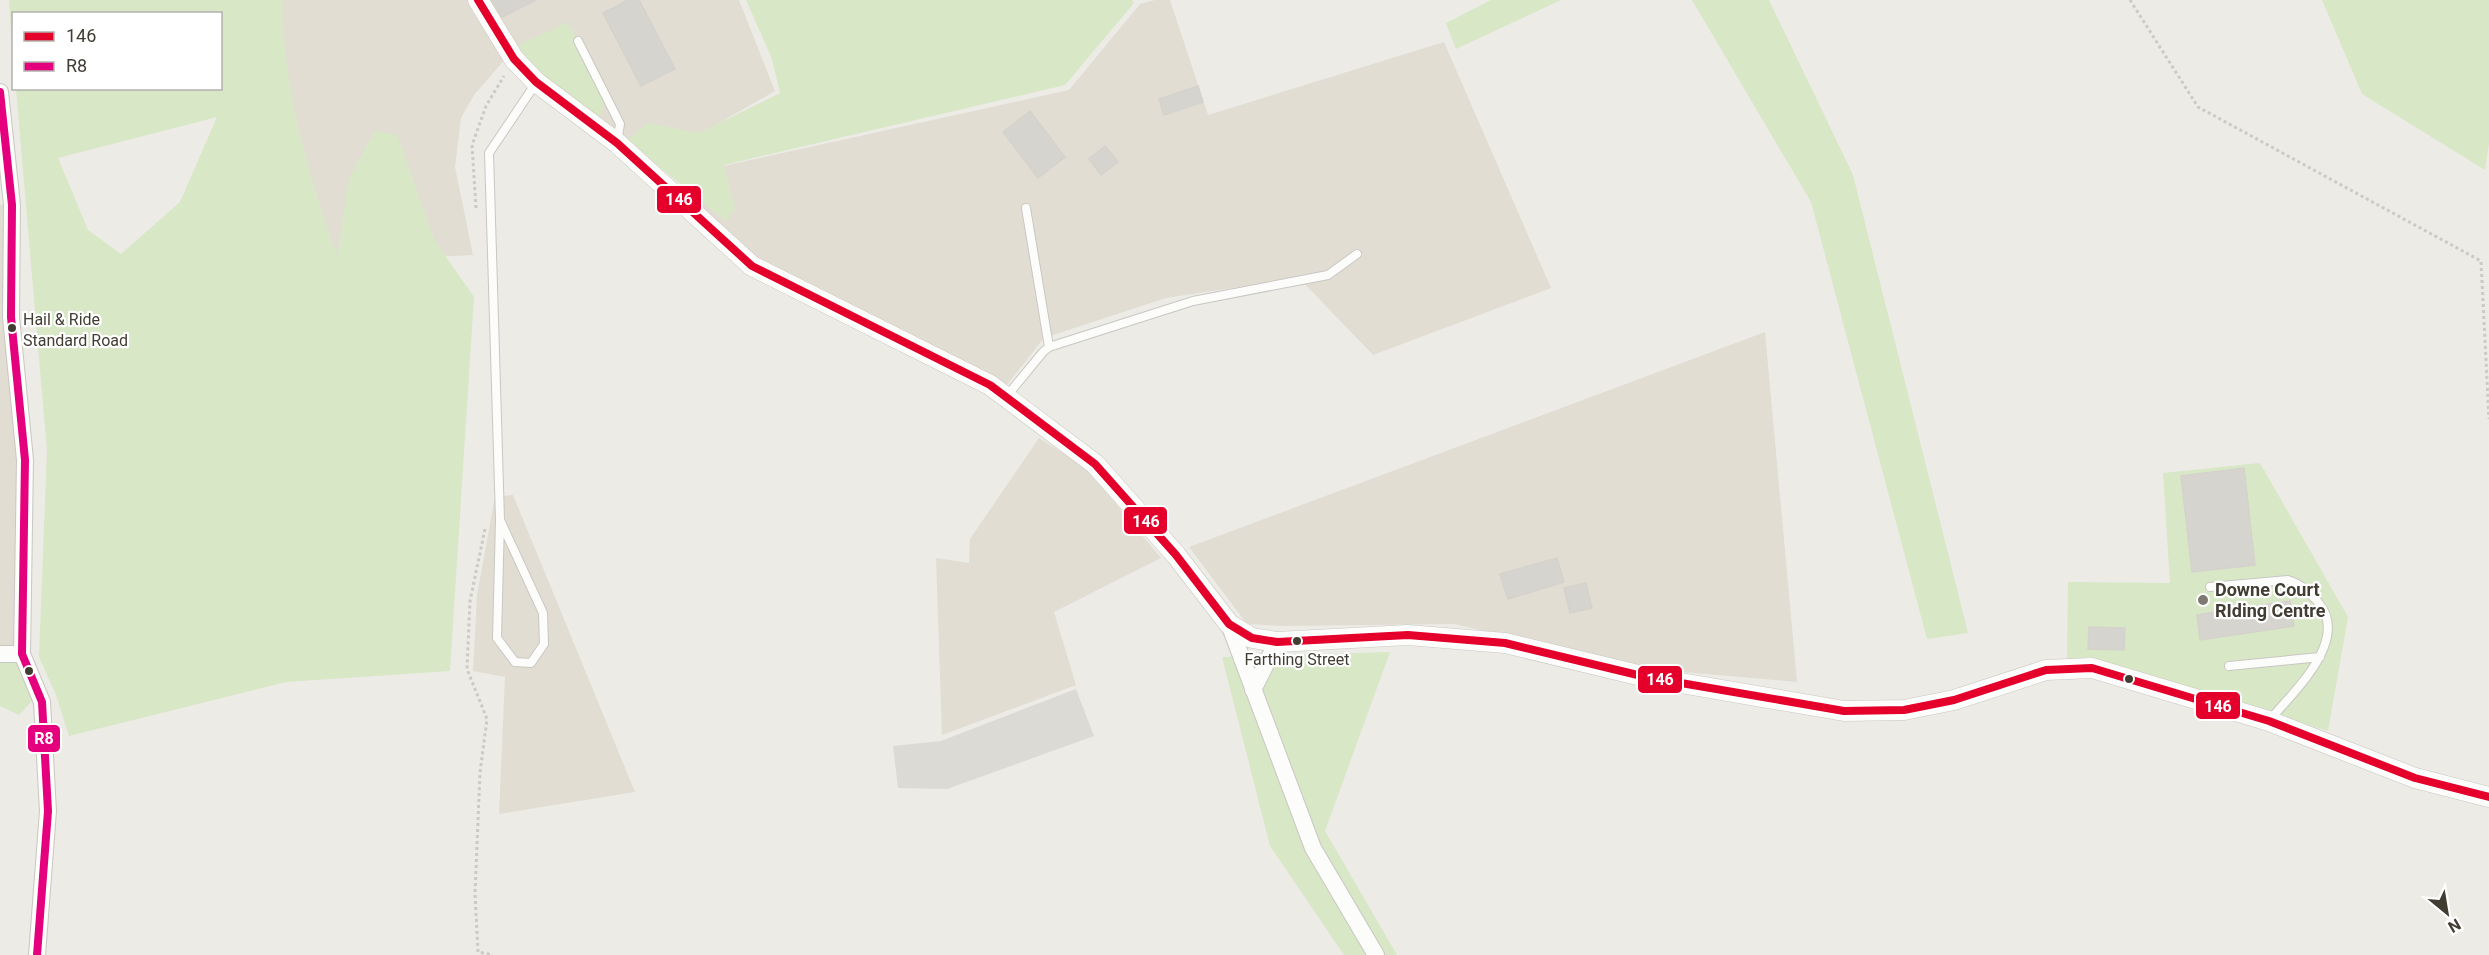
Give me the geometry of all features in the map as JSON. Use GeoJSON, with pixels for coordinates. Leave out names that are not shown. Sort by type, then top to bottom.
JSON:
{"type":"FeatureCollection","features":[{"type":"Feature","properties":{"kind":"street"},"geometry":{"type":"LineString","coordinates":[[478,0],[514,59],[536,82],[617,143],[752,266],[990,385],[1095,464],[1176,555],[1229,624],[1313,848],[1376,955]]}},
{"type":"Feature","properties":{"kind":"street"},"geometry":{"type":"LineString","coordinates":[[0,92],[12,205],[5,317],[26,460],[22,654],[42,702],[48,811],[37,955]]}},
{"type":"Feature","properties":{"kind":"street"},"geometry":{"type":"LineString","coordinates":[[1229,624],[1252,638],[1277,642],[1408,635],[1505,643],[1646,677],[1844,711],[1904,710],[1954,700],[2046,670],[2092,668],[2269,721],[2415,778],[2489,797]]}},
{"type":"Feature","properties":{"kind":"street"},"geometry":{"type":"LineString","coordinates":[[1253,690],[1277,642]]}},
{"type":"Feature","properties":{"kind":"street"},"geometry":{"type":"LineString","coordinates":[[0,654],[22,654]]}},
{"type":"Feature","properties":{"kind":"lane"},"geometry":{"type":"LineString","coordinates":[[579,41],[620,124],[617,143]]}},
{"type":"Feature","properties":{"kind":"lane"},"geometry":{"type":"LineString","coordinates":[[500,520],[543,614],[544,644],[531,663],[515,662],[497,638],[500,520],[489,153],[536,82]]}},
{"type":"Feature","properties":{"kind":"lane"},"geometry":{"type":"LineString","coordinates":[[1026,208],[1049,347]]}},
{"type":"Feature","properties":{"kind":"lane"},"geometry":{"type":"LineString","coordinates":[[1006,398],[1049,347],[1193,301],[1328,275],[1357,254]]}},
{"type":"Feature","properties":{"kind":"lane"},"geometry":{"type":"LineString","coordinates":[[2210,588],[2288,580],[2300,585],[2313,596],[2327,614],[2329,632],[2320,657],[2269,721]]}},
{"type":"Feature","properties":{"kind":"lane"},"geometry":{"type":"LineString","coordinates":[[2229,666],[2320,657]]}},
{"type":"Feature","properties":{"kind":"path"},"geometry":{"type":"LineString","coordinates":[[2130,0],[2198,107],[2481,261],[2489,419]]}},
{"type":"Feature","properties":{"kind":"path"},"geometry":{"type":"LineString","coordinates":[[476,214],[472,145],[486,106],[514,59]]}},
{"type":"Feature","properties":{"kind":"path"},"geometry":{"type":"LineString","coordinates":[[486,523],[470,601],[467,669],[487,719],[480,773],[475,894],[477,952],[493,955]]}},
{"type":"Feature","properties":{"kind":"shaded area"},"geometry":{"type":"Polygon","coordinates":[[[277,0],[472,0],[507,57],[474,95],[461,118],[455,167],[473,255],[328,262],[282,111],[277,0]]]}},
{"type":"Feature","properties":{"kind":"shaded area"},"geometry":{"type":"Polygon","coordinates":[[[482,0],[739,0],[775,91],[648,164],[539,81],[482,0]]]}},
{"type":"Feature","properties":{"kind":"shaded area"},"geometry":{"type":"Polygon","coordinates":[[[1155,0],[1170,0],[1208,115],[1444,42],[1551,288],[1373,355],[1299,278],[1166,298],[1044,338],[1006,386],[993,376],[754,260],[679,189],[719,167],[1069,90],[1140,4],[1155,0]]]}},
{"type":"Feature","properties":{"kind":"shaded area"},"geometry":{"type":"Polygon","coordinates":[[[0,205],[12,205],[25,460],[22,654],[0,654],[0,205]]]}},
{"type":"Feature","properties":{"kind":"shaded area"},"geometry":{"type":"Polygon","coordinates":[[[1765,332],[1797,682],[1650,669],[1454,624],[1282,626],[1247,624],[1189,547],[1765,332]]]}},
{"type":"Feature","properties":{"kind":"shaded area"},"geometry":{"type":"Polygon","coordinates":[[[1039,438],[1085,467],[1161,558],[1054,612],[1076,685],[942,735],[936,558],[969,563],[970,539],[1039,438]]]}},
{"type":"Feature","properties":{"kind":"shaded area"},"geometry":{"type":"Polygon","coordinates":[[[513,495],[635,792],[499,814],[505,677],[473,671],[477,595],[495,497],[513,495]]]}},
{"type":"Feature","properties":{"kind":"shaded area"},"geometry":{"type":"Polygon","coordinates":[[[1076,689],[1094,736],[947,789],[898,788],[893,746],[941,741],[1076,689]]]}},
{"type":"Feature","properties":{"kind":"green space"},"geometry":{"type":"Polygon","coordinates":[[[9,0],[283,0],[284,33],[292,98],[307,162],[337,256],[349,178],[375,131],[397,135],[435,241],[474,297],[450,671],[286,682],[69,736],[56,695],[39,657],[47,451],[16,90],[222,90],[222,12],[12,12],[12,46],[9,0]],[[217,117],[58,158],[88,230],[121,254],[180,202],[217,117]]]}},
{"type":"Feature","properties":{"kind":"green space"},"geometry":{"type":"Polygon","coordinates":[[[746,0],[1132,0],[1134,3],[1065,85],[724,165],[735,209],[726,221],[627,141],[648,123],[699,133],[780,93],[772,59],[746,0]]]}},
{"type":"Feature","properties":{"kind":"green space"},"geometry":{"type":"Polygon","coordinates":[[[1491,0],[1561,0],[1456,49],[1446,23],[1491,0]]]}},
{"type":"Feature","properties":{"kind":"green space"},"geometry":{"type":"Polygon","coordinates":[[[1692,0],[1769,0],[1853,175],[1968,633],[1927,639],[1811,202],[1692,0]]]}},
{"type":"Feature","properties":{"kind":"green space"},"geometry":{"type":"Polygon","coordinates":[[[2322,0],[2489,0],[2489,143],[2485,170],[2362,94],[2322,0]]]}},
{"type":"Feature","properties":{"kind":"green space"},"geometry":{"type":"Polygon","coordinates":[[[568,22],[605,94],[601,115],[593,118],[540,79],[515,47],[568,22]]]}},
{"type":"Feature","properties":{"kind":"green space","name":"Downe Court RIding Centre"},"geometry":{"type":"Polygon","coordinates":[[[2260,463],[2348,617],[2328,731],[2090,657],[2067,660],[2068,582],[2170,583],[2163,473],[2260,463]]]}},
{"type":"Feature","properties":{"kind":"green space"},"geometry":{"type":"Polygon","coordinates":[[[1390,652],[1325,831],[1397,955],[1344,955],[1270,846],[1222,657],[1390,652]]]}},
{"type":"Feature","properties":{"kind":"green space"},"geometry":{"type":"Polygon","coordinates":[[[0,661],[15,661],[33,700],[19,715],[0,706],[0,661]]]}},
{"type":"Feature","properties":{"kind":"building"},"geometry":{"type":"Polygon","coordinates":[[[492,0],[536,0],[502,17],[492,0]]]}},
{"type":"Feature","properties":{"kind":"building"},"geometry":{"type":"Polygon","coordinates":[[[628,0],[639,0],[675,69],[641,86],[603,13],[628,0]]]}},
{"type":"Feature","properties":{"kind":"building"},"geometry":{"type":"Polygon","coordinates":[[[1198,86],[1203,102],[1164,115],[1159,99],[1198,86]]]}},
{"type":"Feature","properties":{"kind":"building"},"geometry":{"type":"Polygon","coordinates":[[[1030,111],[1065,157],[1038,178],[1003,132],[1030,111]]]}},
{"type":"Feature","properties":{"kind":"building"},"geometry":{"type":"Polygon","coordinates":[[[1105,146],[1118,162],[1101,175],[1089,159],[1105,146]]]}},
{"type":"Feature","properties":{"kind":"building"},"geometry":{"type":"Polygon","coordinates":[[[2244,468],[2255,565],[2192,572],[2181,476],[2244,468]]]}},
{"type":"Feature","properties":{"kind":"building"},"geometry":{"type":"Polygon","coordinates":[[[1557,558],[1564,582],[1508,599],[1500,574],[1557,558]]]}},
{"type":"Feature","properties":{"kind":"building"},"geometry":{"type":"Polygon","coordinates":[[[1586,583],[1592,608],[1570,613],[1564,588],[1586,583]]]}},
{"type":"Feature","properties":{"kind":"building"},"geometry":{"type":"Polygon","coordinates":[[[2290,601],[2294,626],[2200,640],[2197,615],[2290,601]]]}},
{"type":"Feature","properties":{"kind":"building"},"geometry":{"type":"Polygon","coordinates":[[[2089,627],[2125,628],[2124,650],[2088,649],[2089,627]]]}},
{"type":"Feature","properties":{"kind":"transit line","name":"146"},"geometry":{"type":"LineString","coordinates":[[478,0],[514,59],[536,82],[617,143],[752,266],[990,385],[1095,464],[1176,555],[1229,624],[1252,638],[1277,642],[1408,635],[1505,643],[1646,677],[1844,711],[1904,710],[1954,700],[2046,670],[2092,668],[2269,721],[2415,778],[2489,797]]}},
{"type":"Feature","properties":{"kind":"transit line","name":"R8"},"geometry":{"type":"LineString","coordinates":[[0,92],[12,205],[11,317],[25,460],[22,654],[42,702],[48,811],[37,955]]}},
{"type":"Feature","properties":{"kind":"place","name":"Hail & Ride Standard Road"},"geometry":{"type":"Point","coordinates":[12,328]}},
{"type":"Feature","properties":{"kind":"place","name":"Downe Court RIding Centre"},"geometry":{"type":"Point","coordinates":[2203,600]}},
{"type":"Feature","properties":{"kind":"place","name":"Farthing Street"},"geometry":{"type":"Point","coordinates":[1297,641]}}]}
